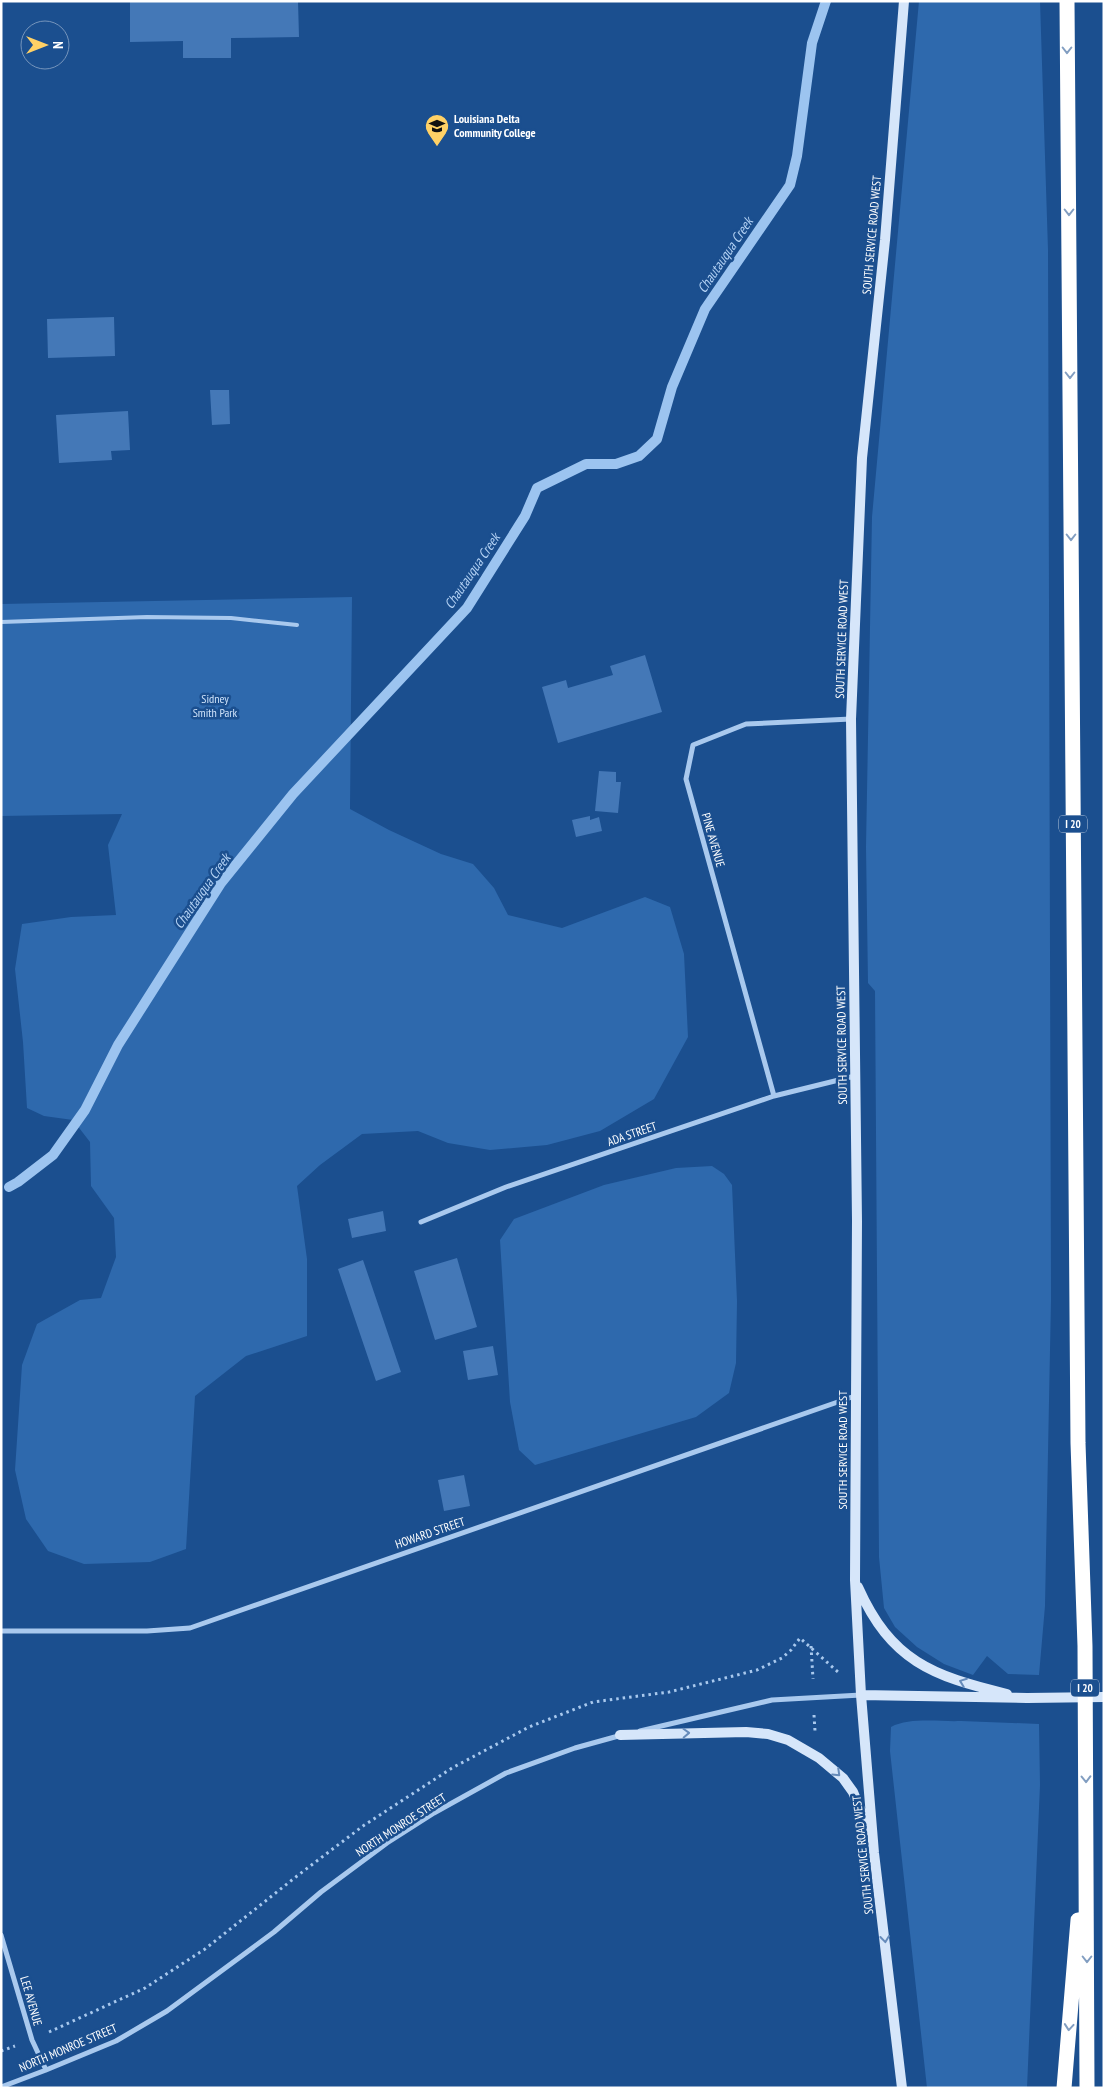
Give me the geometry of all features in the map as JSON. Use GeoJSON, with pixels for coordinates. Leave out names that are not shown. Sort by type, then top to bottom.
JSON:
{"type":"FeatureCollection","features":[{"type":"Feature","properties":{"kind":"highway","name":"I 20"},"geometry":{"type":"LineString","coordinates":[[1067,1],[1078,1433],[1085,1646],[1087,2088]]}},
{"type":"Feature","properties":{"kind":"highway"},"geometry":{"type":"LineString","coordinates":[[1064,2088],[1087,1822]]}},
{"type":"Feature","properties":{"kind":"main road","name":"SOUTH SERVICE ROAD WEST"},"geometry":{"type":"LineString","coordinates":[[902,2088],[875,1856],[861,1695],[855,1580],[857,1221],[851,719],[862,458],[885,240],[904,1]]}},
{"type":"Feature","properties":{"kind":"main road"},"geometry":{"type":"LineString","coordinates":[[855,1580],[868,1611],[886,1637],[918,1664],[972,1686],[1027,1698]]}},
{"type":"Feature","properties":{"kind":"main road"},"geometry":{"type":"LineString","coordinates":[[861,1695],[1027,1698],[1104,1697]]}},
{"type":"Feature","properties":{"kind":"main road"},"geometry":{"type":"LineString","coordinates":[[620,1735],[746,1732],[768,1734],[788,1740],[830,1766],[853,1792],[869,1831],[875,1856]]}},
{"type":"Feature","properties":{"kind":"street","name":"PINE AVENUE"},"geometry":{"type":"LineString","coordinates":[[774,1096],[686,779],[693,745],[746,724],[851,719]]}},
{"type":"Feature","properties":{"kind":"street","name":"ADA STREET"},"geometry":{"type":"LineString","coordinates":[[421,1222],[506,1187],[774,1096],[855,1076]]}},
{"type":"Feature","properties":{"kind":"street","name":"HOWARD STREET"},"geometry":{"type":"LineString","coordinates":[[1,1631],[147,1631],[190,1628],[856,1396]]}},
{"type":"Feature","properties":{"kind":"street","name":"NORTH MONROE STREET"},"geometry":{"type":"LineString","coordinates":[[1,2087],[116,2040],[167,2011],[274,1932],[321,1892],[388,1843],[434,1813],[506,1773],[575,1748],[620,1735],[772,1700],[861,1695]]}},
{"type":"Feature","properties":{"kind":"street","name":"LEE AVENUE"},"geometry":{"type":"LineString","coordinates":[[1,1935],[32,2040],[46,2070]]}},
{"type":"Feature","properties":{"kind":"lane"},"geometry":{"type":"LineString","coordinates":[[1,622],[231,618],[297,625]]}},
{"type":"Feature","properties":{"kind":"path"},"geometry":{"type":"LineString","coordinates":[[800,1638],[811,1646],[861,1695]]}},
{"type":"Feature","properties":{"kind":"green space"},"geometry":{"type":"Polygon","coordinates":[[[919,1],[1040,1],[1048,250],[1051,1299],[1045,1606],[1039,1675],[1008,1674],[987,1656],[973,1675],[944,1664],[917,1647],[895,1627],[884,1608],[879,1557],[875,991],[868,983],[866,847],[872,517],[919,1]]]}},
{"type":"Feature","properties":{"kind":"green space","name":"Sidney Smith Park"},"geometry":{"type":"Polygon","coordinates":[[[352,597],[350,809],[389,830],[441,854],[473,864],[494,888],[508,915],[562,928],[645,897],[670,907],[684,954],[688,1037],[654,1099],[600,1131],[547,1145],[490,1150],[448,1143],[418,1131],[362,1134],[320,1165],[297,1186],[307,1259],[307,1336],[246,1356],[195,1396],[186,1549],[150,1562],[84,1564],[48,1551],[26,1519],[15,1470],[22,1365],[37,1324],[80,1300],[101,1298],[116,1257],[114,1218],[91,1186],[90,1142],[73,1120],[44,1116],[27,1108],[23,1042],[15,969],[22,924],[71,917],[116,915],[108,845],[122,814],[1,816],[1,604],[352,597]]]}},
{"type":"Feature","properties":{"kind":"green space"},"geometry":{"type":"Polygon","coordinates":[[[712,1166],[724,1174],[732,1185],[737,1301],[736,1363],[729,1393],[696,1417],[535,1465],[519,1450],[510,1402],[500,1240],[514,1219],[604,1185],[676,1168],[712,1166]]]}},
{"type":"Feature","properties":{"kind":"green space"},"geometry":{"type":"Polygon","coordinates":[[[916,1721],[1039,1724],[1040,1785],[1027,2088],[927,2088],[890,1751],[891,1727],[916,1721]]]}},
{"type":"Feature","properties":{"kind":"building"},"geometry":{"type":"Polygon","coordinates":[[[130,1],[298,1],[299,37],[231,38],[231,58],[183,58],[183,41],[130,42],[130,1]]]}},
{"type":"Feature","properties":{"kind":"building"},"geometry":{"type":"Polygon","coordinates":[[[114,317],[115,356],[48,358],[47,319],[114,317]]]}},
{"type":"Feature","properties":{"kind":"building"},"geometry":{"type":"Polygon","coordinates":[[[210,390],[229,390],[230,424],[212,425],[210,390]]]}},
{"type":"Feature","properties":{"kind":"building"},"geometry":{"type":"Polygon","coordinates":[[[128,411],[130,450],[111,451],[112,460],[59,463],[56,415],[128,411]]]}},
{"type":"Feature","properties":{"kind":"building"},"geometry":{"type":"Polygon","coordinates":[[[645,655],[662,712],[558,743],[542,687],[566,680],[568,688],[613,675],[610,666],[645,655]]]}},
{"type":"Feature","properties":{"kind":"building"},"geometry":{"type":"Polygon","coordinates":[[[599,771],[616,772],[616,782],[621,782],[618,813],[595,811],[599,771]]]}},
{"type":"Feature","properties":{"kind":"building"},"geometry":{"type":"Polygon","coordinates":[[[590,816],[590,820],[599,817],[602,831],[576,837],[572,820],[590,816]]]}},
{"type":"Feature","properties":{"kind":"building"},"geometry":{"type":"Polygon","coordinates":[[[383,1211],[386,1231],[352,1238],[348,1219],[383,1211]]]}},
{"type":"Feature","properties":{"kind":"building"},"geometry":{"type":"Polygon","coordinates":[[[457,1258],[477,1327],[435,1340],[414,1271],[457,1258]]]}},
{"type":"Feature","properties":{"kind":"building"},"geometry":{"type":"Polygon","coordinates":[[[363,1260],[401,1372],[376,1381],[338,1269],[363,1260]]]}},
{"type":"Feature","properties":{"kind":"building"},"geometry":{"type":"Polygon","coordinates":[[[493,1346],[498,1375],[468,1380],[463,1351],[493,1346]]]}},
{"type":"Feature","properties":{"kind":"building"},"geometry":{"type":"Polygon","coordinates":[[[464,1475],[470,1506],[444,1511],[438,1480],[464,1475]]]}},
{"type":"Feature","properties":{"kind":"waterway","name":"Chautauqua Creek"},"geometry":{"type":"LineString","coordinates":[[9,1187],[53,1155],[85,1110],[118,1045],[221,883],[293,794],[467,608],[525,516],[537,488],[586,464],[616,464],[639,456],[657,439],[672,387],[705,309],[790,185],[797,156],[812,43],[826,1]]}},
{"type":"Feature","properties":{"kind":"place","name":"Louisiana Delta Community College"},"geometry":{"type":"Point","coordinates":[437,147]}}]}
